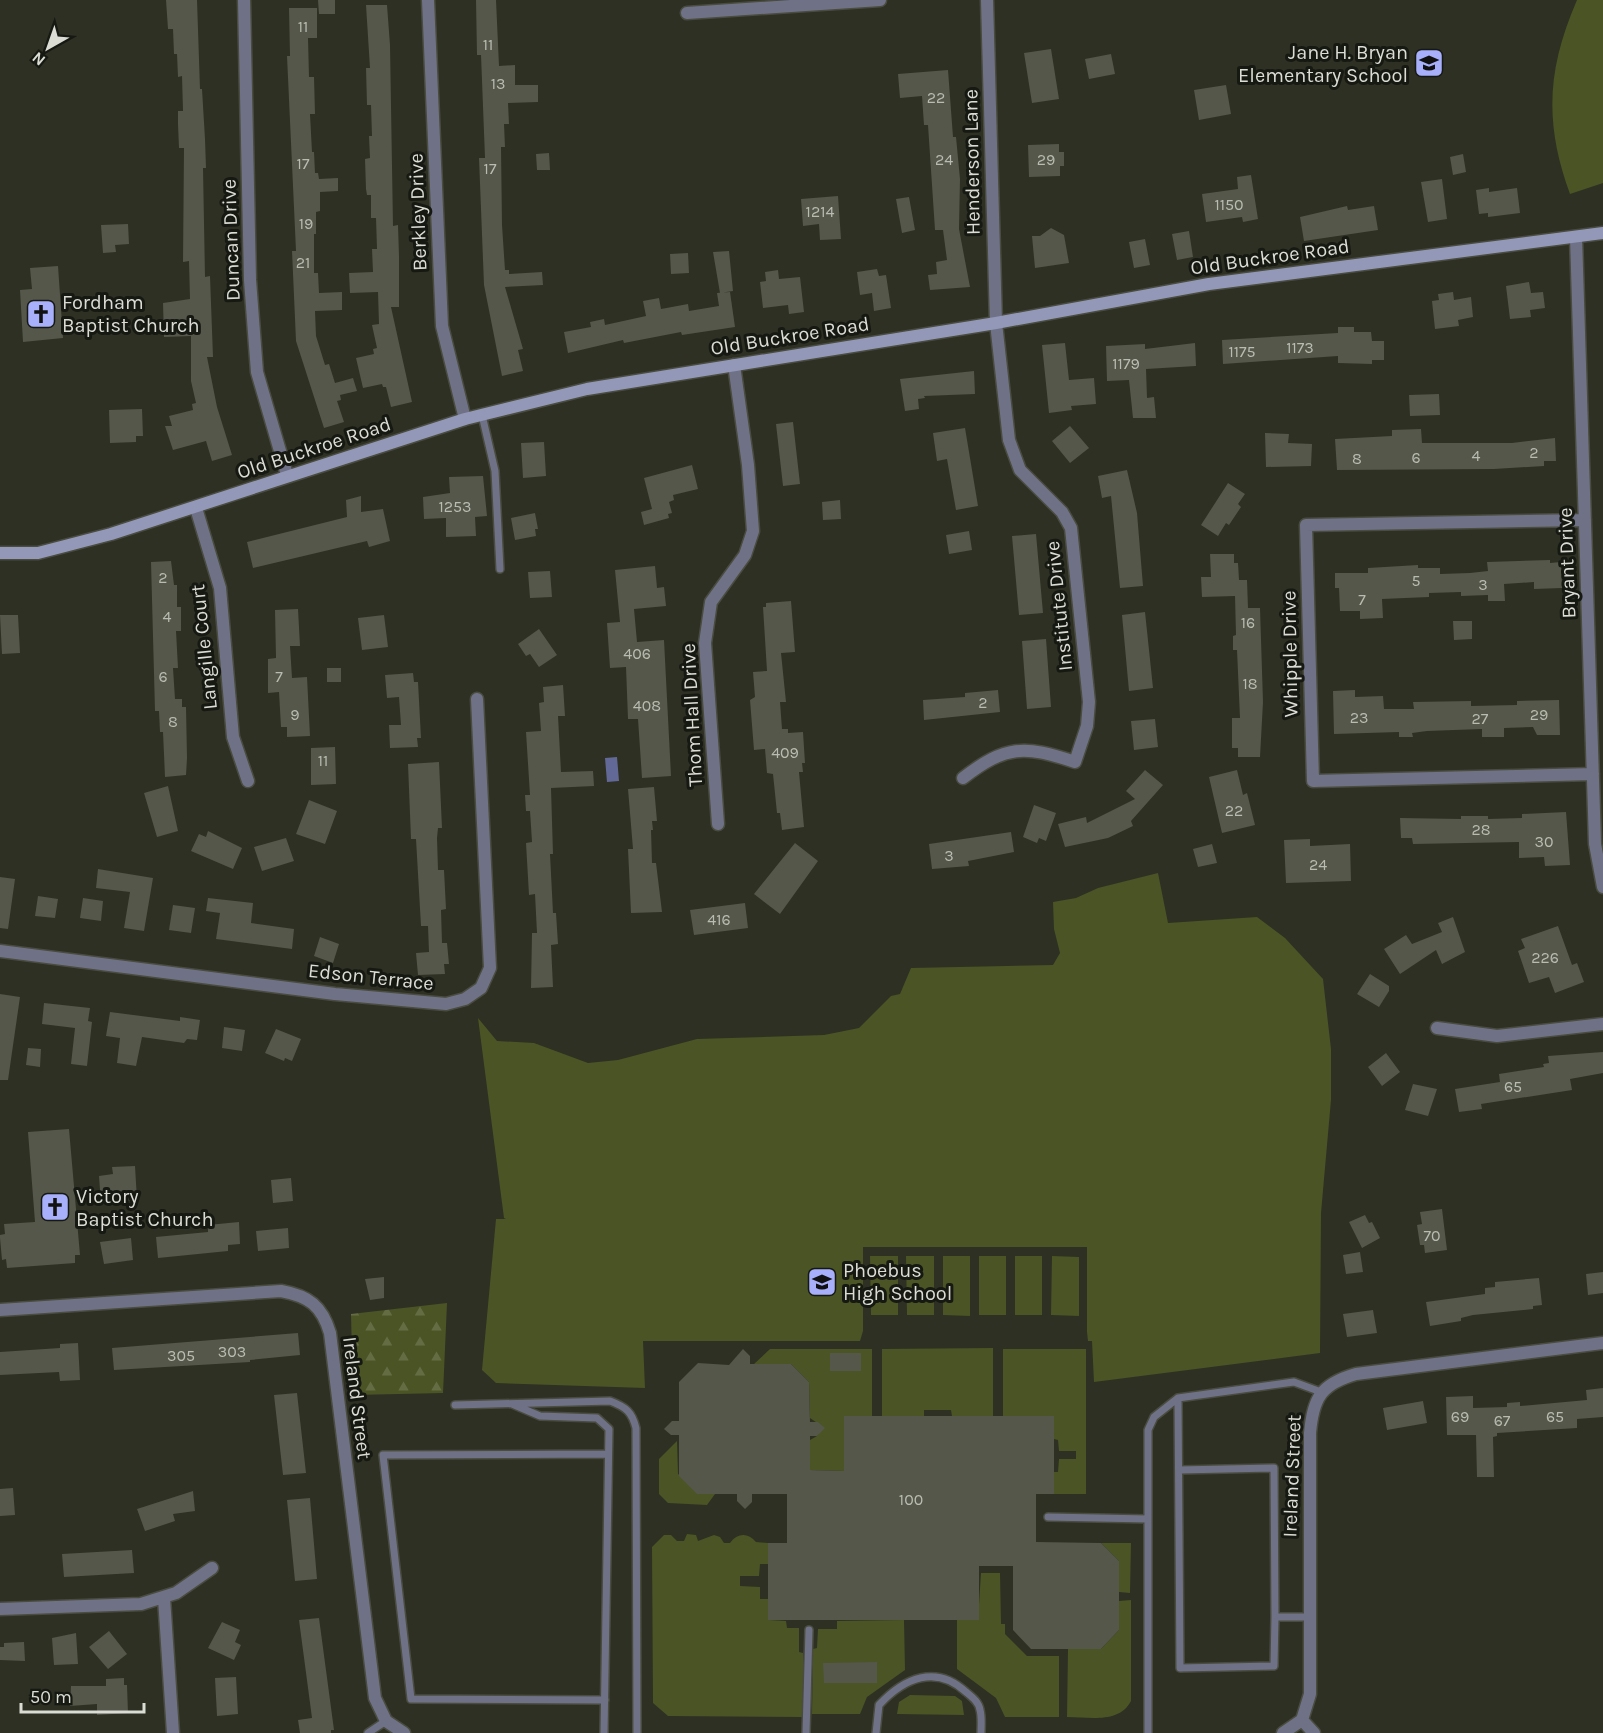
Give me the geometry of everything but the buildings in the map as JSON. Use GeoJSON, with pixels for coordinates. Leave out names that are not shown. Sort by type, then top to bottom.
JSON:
{"type":"FeatureCollection","features":[{"type":"Feature","properties":{"kind":"street","name":"Duncan Drive"},"geometry":{"type":"LineString","coordinates":[[244,0],[250,280],[257,372],[288,475]]}},
{"type":"Feature","properties":{"kind":"street","name":"Berkley Drive"},"geometry":{"type":"LineString","coordinates":[[428,0],[442,326],[465,419]]}},
{"type":"Feature","properties":{"kind":"street"},"geometry":{"type":"LineString","coordinates":[[687,13],[880,0]]}},
{"type":"Feature","properties":{"kind":"street","name":"Henderson Lane"},"geometry":{"type":"LineString","coordinates":[[987,0],[996,322]]}},
{"type":"Feature","properties":{"kind":"street","name":"Old Buckroe Road"},"geometry":{"type":"LineString","coordinates":[[0,553],[38,553],[195,508],[288,475],[465,419],[587,389],[996,322],[1209,284],[1603,233]]}},
{"type":"Feature","properties":{"kind":"street","name":"Bryant Drive"},"geometry":{"type":"LineString","coordinates":[[1576,237],[1595,844],[1603,887]]}},
{"type":"Feature","properties":{"kind":"street","name":"Institute Drive"},"geometry":{"type":"LineString","coordinates":[[963,778],[988,758],[1006,753],[1044,752],[1075,762],[1087,726],[1089,702],[1072,537],[1062,512],[1031,483],[1015,460],[1009,440],[996,322]]}},
{"type":"Feature","properties":{"kind":"street","name":"Thom Hall Drive"},"geometry":{"type":"LineString","coordinates":[[718,824],[705,643],[711,602],[745,555],[753,531],[748,465],[734,365]]}},
{"type":"Feature","properties":{"kind":"street","name":"Langille Court"},"geometry":{"type":"LineString","coordinates":[[195,508],[220,588],[233,737],[248,781]]}},
{"type":"Feature","properties":{"kind":"street","name":"Whipple Drive"},"geometry":{"type":"LineString","coordinates":[[1585,520],[1306,525],[1313,781],[1593,774]]}},
{"type":"Feature","properties":{"kind":"street","name":"Edson Terrace"},"geometry":{"type":"LineString","coordinates":[[0,951],[335,994],[446,1004],[465,999],[481,988],[490,968],[477,699]]}},
{"type":"Feature","properties":{"kind":"street"},"geometry":{"type":"LineString","coordinates":[[1437,1028],[1497,1036],[1603,1024]]}},
{"type":"Feature","properties":{"kind":"street","name":"Ireland Street"},"geometry":{"type":"LineString","coordinates":[[0,1310],[281,1291],[300,1294],[314,1302],[325,1317],[330,1333],[375,1698],[386,1721]]}},
{"type":"Feature","properties":{"kind":"street","name":"Ireland Street"},"geometry":{"type":"LineString","coordinates":[[1302,1720],[1310,1694],[1310,1433],[1312,1409],[1321,1392],[1337,1379],[1356,1374],[1603,1343]]}},
{"type":"Feature","properties":{"kind":"street"},"geometry":{"type":"LineString","coordinates":[[0,1609],[141,1604],[164,1598],[184,1588],[212,1568]]}},
{"type":"Feature","properties":{"kind":"street"},"geometry":{"type":"LineString","coordinates":[[164,1598],[172,1733]]}},
{"type":"Feature","properties":{"kind":"street"},"geometry":{"type":"LineString","coordinates":[[1283,1733],[1302,1720],[1314,1733]]}},
{"type":"Feature","properties":{"kind":"street"},"geometry":{"type":"LineString","coordinates":[[386,1721],[404,1733]]}},
{"type":"Feature","properties":{"kind":"lane"},"geometry":{"type":"LineString","coordinates":[[482,415],[495,471],[500,569]]}},
{"type":"Feature","properties":{"kind":"lane"},"geometry":{"type":"LineString","coordinates":[[1148,1733],[1148,1431],[1154,1417],[1178,1398],[1294,1382],[1321,1392]]}},
{"type":"Feature","properties":{"kind":"lane"},"geometry":{"type":"LineString","coordinates":[[1178,1398],[1180,1668],[1274,1666],[1274,1468],[1179,1470]]}},
{"type":"Feature","properties":{"kind":"lane"},"geometry":{"type":"LineString","coordinates":[[455,1405],[610,1401],[625,1407],[633,1416],[636,1428],[637,1733]]}},
{"type":"Feature","properties":{"kind":"lane"},"geometry":{"type":"LineString","coordinates":[[510,1403],[540,1416],[602,1420],[609,1430],[604,1733]]}},
{"type":"Feature","properties":{"kind":"lane"},"geometry":{"type":"LineString","coordinates":[[605,1700],[411,1699],[383,1455],[608,1454]]}},
{"type":"Feature","properties":{"kind":"lane"},"geometry":{"type":"LineString","coordinates":[[1048,1517],[1148,1519]]}},
{"type":"Feature","properties":{"kind":"lane"},"geometry":{"type":"LineString","coordinates":[[1275,1617],[1310,1617]]}},
{"type":"Feature","properties":{"kind":"lane"},"geometry":{"type":"LineString","coordinates":[[806,1733],[809,1630]]}},
{"type":"Feature","properties":{"kind":"lane"},"geometry":{"type":"LineString","coordinates":[[876,1733],[879,1705],[899,1687],[921,1675],[936,1676],[951,1681],[974,1698],[981,1710],[981,1733]]}},
{"type":"Feature","properties":{"kind":"lane"},"geometry":{"type":"LineString","coordinates":[[368,1733],[386,1721]]}},
{"type":"Feature","properties":{"kind":"green space"},"geometry":{"type":"Polygon","coordinates":[[[1577,0],[1603,0],[1603,183],[1570,194],[1556,143],[1552,96],[1560,49],[1577,0]]]}},
{"type":"Feature","properties":{"kind":"green space"},"geometry":{"type":"Polygon","coordinates":[[[1158,873],[1168,923],[1257,917],[1285,938],[1323,979],[1331,1049],[1331,1100],[1321,1213],[1320,1353],[1094,1382],[1092,1341],[1088,1341],[1087,1332],[1087,1247],[863,1247],[863,1331],[860,1341],[643,1341],[645,1388],[496,1383],[482,1370],[496,1219],[506,1219],[504,1218],[478,1018],[497,1041],[534,1043],[588,1063],[618,1060],[697,1039],[824,1035],[859,1028],[891,996],[900,994],[911,968],[1053,965],[1060,953],[1054,929],[1053,902],[1076,898],[1098,888],[1158,873]]]}},
{"type":"Feature","properties":{"kind":"green space"},"geometry":{"type":"Polygon","coordinates":[[[870,1256],[898,1256],[898,1315],[871,1315],[870,1256]]]}},
{"type":"Feature","properties":{"kind":"green space"},"geometry":{"type":"Polygon","coordinates":[[[906,1256],[934,1256],[934,1315],[907,1315],[906,1256]]]}},
{"type":"Feature","properties":{"kind":"green space"},"geometry":{"type":"Polygon","coordinates":[[[943,1256],[970,1256],[970,1316],[943,1315],[943,1256]]]}},
{"type":"Feature","properties":{"kind":"green space"},"geometry":{"type":"Polygon","coordinates":[[[979,1256],[1006,1256],[1006,1315],[979,1315],[979,1256]]]}},
{"type":"Feature","properties":{"kind":"green space"},"geometry":{"type":"Polygon","coordinates":[[[1015,1256],[1042,1256],[1042,1315],[1015,1315],[1015,1256]]]}},
{"type":"Feature","properties":{"kind":"green space"},"geometry":{"type":"Polygon","coordinates":[[[1052,1256],[1079,1257],[1079,1316],[1051,1315],[1052,1256]]]}},
{"type":"Feature","properties":{"kind":"green space"},"geometry":{"type":"Polygon","coordinates":[[[447,1303],[443,1393],[353,1395],[351,1314],[447,1303]]]}},
{"type":"Feature","properties":{"kind":"green space"},"geometry":{"type":"Polygon","coordinates":[[[993,1348],[993,1416],[952,1416],[951,1410],[924,1410],[924,1416],[882,1416],[882,1349],[993,1348]]]}},
{"type":"Feature","properties":{"kind":"green space"},"geometry":{"type":"Polygon","coordinates":[[[770,1349],[872,1349],[872,1416],[844,1416],[844,1471],[810,1470],[810,1440],[817,1436],[823,1427],[810,1418],[809,1382],[791,1364],[754,1364],[770,1349]]]}},
{"type":"Feature","properties":{"kind":"green space"},"geometry":{"type":"Polygon","coordinates":[[[1003,1349],[1086,1349],[1086,1494],[1054,1494],[1054,1472],[1058,1472],[1059,1459],[1076,1459],[1076,1451],[1059,1451],[1058,1440],[1054,1439],[1054,1416],[1003,1416],[1003,1349]]]}},
{"type":"Feature","properties":{"kind":"green space"},"geometry":{"type":"Polygon","coordinates":[[[677,1441],[678,1474],[715,1494],[707,1505],[668,1503],[659,1494],[659,1459],[677,1441]]]}},
{"type":"Feature","properties":{"kind":"green space"},"geometry":{"type":"Polygon","coordinates":[[[687,1534],[696,1535],[698,1541],[714,1535],[720,1537],[724,1543],[730,1543],[736,1537],[746,1535],[756,1542],[768,1543],[768,1564],[760,1564],[759,1576],[740,1576],[740,1586],[760,1587],[760,1599],[769,1599],[769,1620],[786,1621],[787,1628],[799,1628],[799,1652],[803,1653],[804,1717],[668,1716],[653,1703],[652,1547],[664,1535],[671,1535],[677,1541],[684,1541],[687,1534]]]}},
{"type":"Feature","properties":{"kind":"green space"},"geometry":{"type":"Polygon","coordinates":[[[1101,1543],[1131,1543],[1130,1593],[1119,1592],[1119,1561],[1101,1543]]]}},
{"type":"Feature","properties":{"kind":"green space"},"geometry":{"type":"Polygon","coordinates":[[[981,1573],[1000,1573],[1001,1624],[1005,1624],[1005,1634],[1027,1656],[1059,1656],[1059,1717],[1005,1717],[996,1698],[957,1669],[957,1620],[978,1620],[981,1573]]]}},
{"type":"Feature","properties":{"kind":"green space"},"geometry":{"type":"Polygon","coordinates":[[[1131,1600],[1131,1701],[1119,1713],[1103,1718],[1067,1717],[1068,1649],[1101,1649],[1119,1630],[1119,1601],[1131,1600]]]}},
{"type":"Feature","properties":{"kind":"green space"},"geometry":{"type":"Polygon","coordinates":[[[904,1620],[905,1670],[867,1697],[860,1714],[812,1714],[813,1649],[817,1648],[818,1629],[837,1629],[837,1621],[904,1620]]]}},
{"type":"Feature","properties":{"kind":"green space"},"geometry":{"type":"Polygon","coordinates":[[[910,1695],[955,1696],[962,1701],[964,1715],[897,1714],[899,1702],[910,1695]]]}},
{"type":"Feature","properties":{"kind":"water"},"geometry":{"type":"Polygon","coordinates":[[[617,757],[619,781],[607,782],[605,758],[617,757]]]}},
{"type":"Feature","properties":{"kind":"place","name":"Jane H. Bryan Elementary School"},"geometry":{"type":"Point","coordinates":[1429,63]}},
{"type":"Feature","properties":{"kind":"place","name":"Fordham Baptist Church"},"geometry":{"type":"Point","coordinates":[41,314]}},
{"type":"Feature","properties":{"kind":"place","name":"Victory Baptist Church"},"geometry":{"type":"Point","coordinates":[55,1207]}},
{"type":"Feature","properties":{"kind":"place","name":"Phoebus High School"},"geometry":{"type":"Point","coordinates":[822,1282]}}]}
